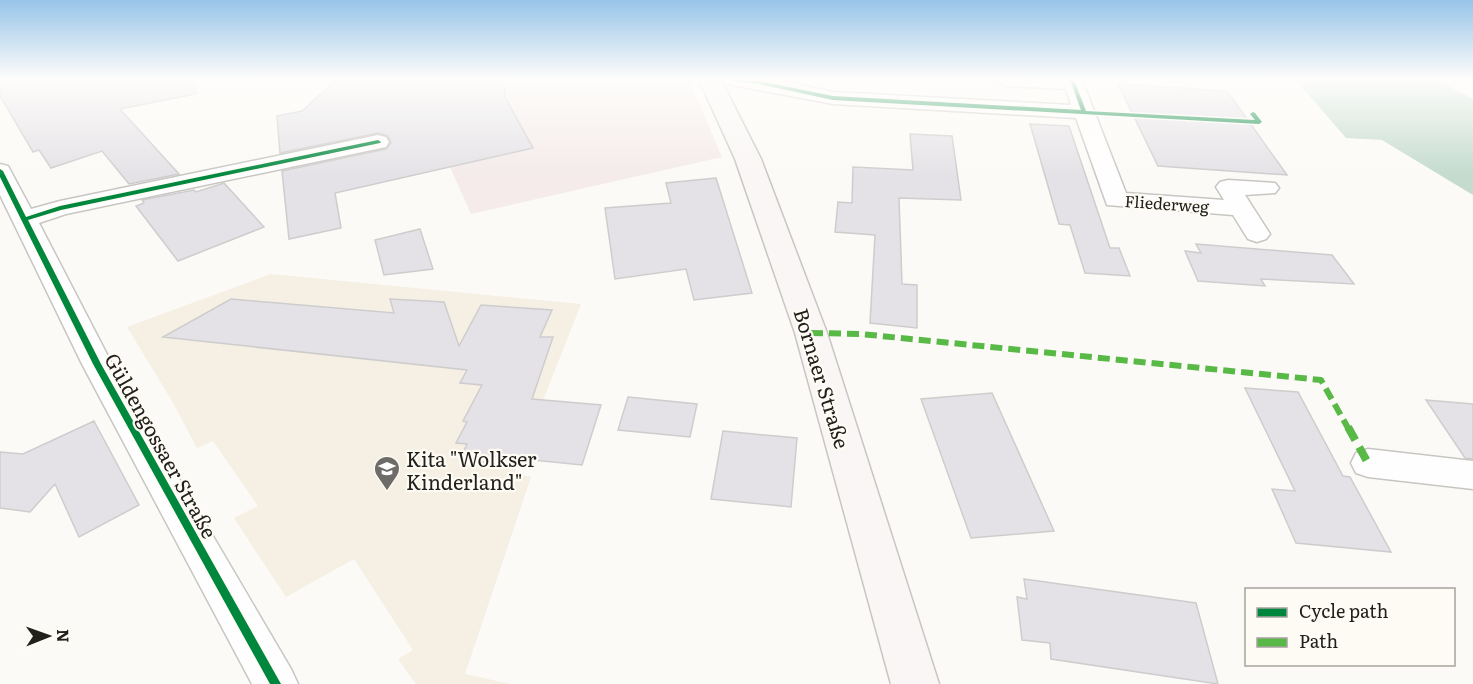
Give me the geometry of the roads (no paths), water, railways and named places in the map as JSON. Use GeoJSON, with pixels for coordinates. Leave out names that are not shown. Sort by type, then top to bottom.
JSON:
{"type":"FeatureCollection","features":[{"type":"Feature","properties":{"kind":"main road","name":"Bornaer Straße"},"geometry":{"type":"LineString","coordinates":[[725,112],[748,159],[811,333],[915,684]]}},
{"type":"Feature","properties":{"kind":"street","name":"Fliederweg"},"geometry":{"type":"LineString","coordinates":[[1084,112],[1116,200],[1240,208]]}},
{"type":"Feature","properties":{"kind":"street"},"geometry":{"type":"LineString","coordinates":[[25,219],[60,208],[378,142]]}},
{"type":"Feature","properties":{"kind":"street","name":"Güldengossaer Straße"},"geometry":{"type":"LineString","coordinates":[[0,171],[97,363],[276,684]]}},
{"type":"Feature","properties":{"kind":"street","name":"Fliederweg"},"geometry":{"type":"LineString","coordinates":[[1257,234],[1228,187],[1267,188]]}},
{"type":"Feature","properties":{"kind":"street"},"geometry":{"type":"LineString","coordinates":[[1368,463],[1471,477]]}},
{"type":"Feature","properties":{"kind":"place","name":"Kita \"Wolkser Kinderland\""},"geometry":{"type":"Point","coordinates":[387,492]}}]}
